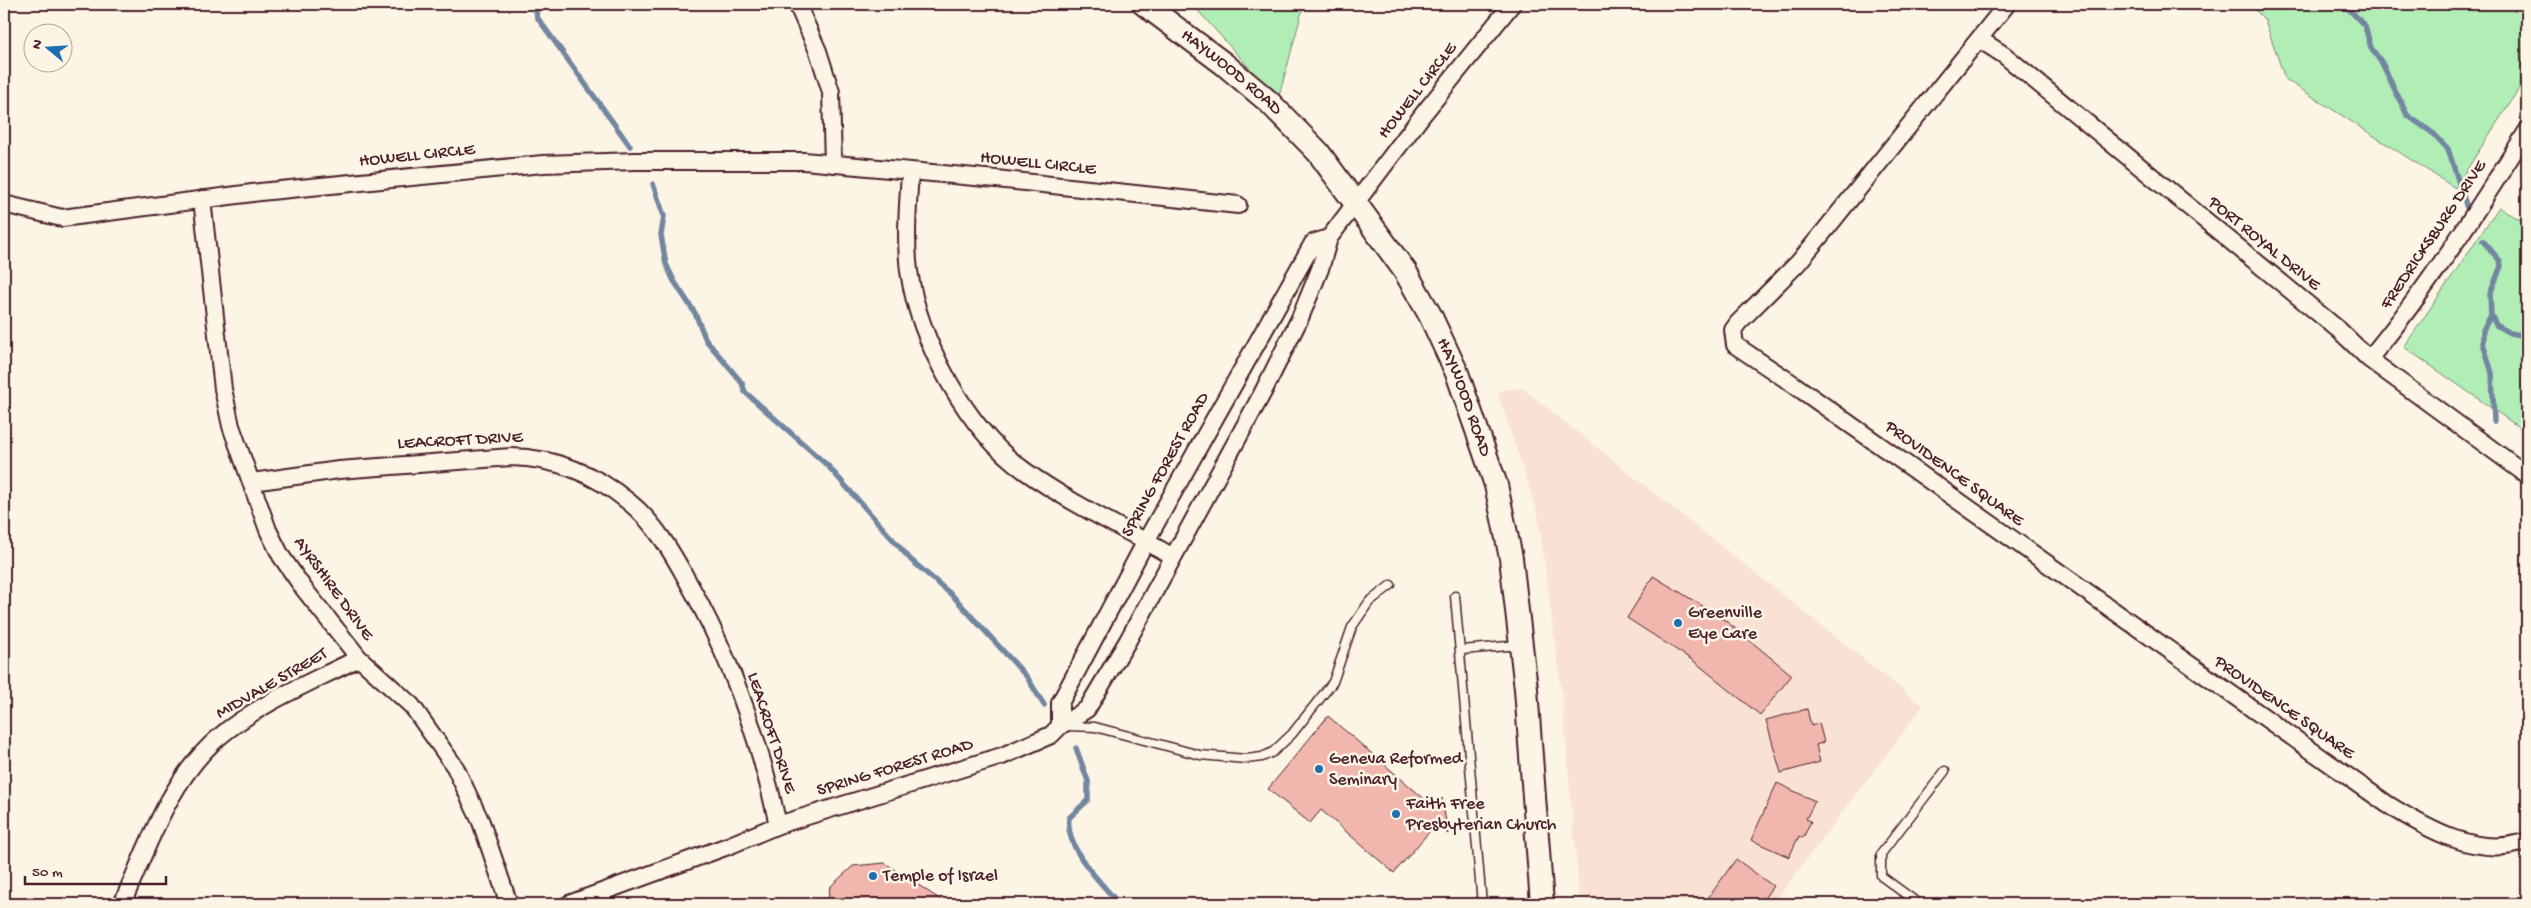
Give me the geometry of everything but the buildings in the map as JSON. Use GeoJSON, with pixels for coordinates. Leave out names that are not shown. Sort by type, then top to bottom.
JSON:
{"type":"FeatureCollection","features":[{"type":"Feature","properties":{"kind":"main road","name":"HAYWOOD ROAD"},"geometry":{"type":"LineString","coordinates":[[1144,4],[1224,64],[1268,102],[1318,152],[1410,278],[1449,356],[1472,411],[1496,485],[1511,558],[1522,645],[1542,904]]}},
{"type":"Feature","properties":{"kind":"street"},"geometry":{"type":"LineString","coordinates":[[797,4],[818,51],[831,92],[833,164]]}},
{"type":"Feature","properties":{"kind":"street","name":"HOWELL CIRCLE"},"geometry":{"type":"LineString","coordinates":[[1357,204],[1424,114],[1512,4]]}},
{"type":"Feature","properties":{"kind":"street","name":"PROVIDENCE SQUARE"},"geometry":{"type":"LineString","coordinates":[[2007,4],[1803,256],[1738,323],[1733,330],[1735,345],[1801,389],[2406,816],[2463,842],[2496,846],[2527,841]]}},
{"type":"Feature","properties":{"kind":"street","name":"PORT ROYAL DRIVE"},"geometry":{"type":"LineString","coordinates":[[1979,39],[2004,55],[2112,143],[2339,330],[2369,359],[2527,474]]}},
{"type":"Feature","properties":{"kind":"street","name":"FREDRICKSBURG DRIVE"},"geometry":{"type":"LineString","coordinates":[[2369,359],[2393,330],[2451,250],[2527,131]]}},
{"type":"Feature","properties":{"kind":"street","name":"HOWELL CIRCLE"},"geometry":{"type":"LineString","coordinates":[[8,205],[62,218],[202,199],[543,164],[636,161],[804,161],[1238,205]]}},
{"type":"Feature","properties":{"kind":"street"},"geometry":{"type":"LineString","coordinates":[[910,172],[907,224],[911,283],[930,343],[956,395],[990,439],[1024,470],[1173,557]]}},
{"type":"Feature","properties":{"kind":"street","name":"AYRSHIRE DRIVE"},"geometry":{"type":"LineString","coordinates":[[202,199],[223,389],[231,426],[268,530],[281,556],[359,658],[412,706],[455,767],[481,822],[508,904]]}},
{"type":"Feature","properties":{"kind":"street","name":"SPRING FOREST ROAD"},"geometry":{"type":"LineString","coordinates":[[569,904],[728,846],[778,825],[1002,756],[1051,735],[1060,726],[1087,709],[1102,686],[1244,427],[1300,318],[1320,270],[1329,238],[1357,204]]}},
{"type":"Feature","properties":{"kind":"street","name":"SPRING FOREST ROAD"},"geometry":{"type":"LineString","coordinates":[[1060,726],[1060,703],[1146,541],[1313,243],[1329,238]]}},
{"type":"Feature","properties":{"kind":"street","name":"LEACROFT DRIVE"},"geometry":{"type":"LineString","coordinates":[[252,482],[339,470],[511,456],[533,457],[558,463],[588,474],[601,482],[629,502],[646,519],[676,560],[702,605],[725,655],[747,716],[770,787],[778,825]]}},
{"type":"Feature","properties":{"kind":"street","name":"MIDVALE STREET"},"geometry":{"type":"LineString","coordinates":[[122,904],[162,813],[180,782],[219,737],[246,717],[359,658]]}},
{"type":"Feature","properties":{"kind":"lane"},"geometry":{"type":"LineString","coordinates":[[1060,726],[1083,725],[1095,727],[1200,755],[1246,759],[1273,752],[1292,734],[1333,682],[1352,627],[1369,602],[1391,585]]}},
{"type":"Feature","properties":{"kind":"lane"},"geometry":{"type":"LineString","coordinates":[[1455,596],[1462,650],[1482,904]]}},
{"type":"Feature","properties":{"kind":"lane"},"geometry":{"type":"LineString","coordinates":[[1462,650],[1522,645]]}},
{"type":"Feature","properties":{"kind":"lane"},"geometry":{"type":"LineString","coordinates":[[1919,904],[1881,876],[1881,854],[1945,771]]}},
{"type":"Feature","properties":{"kind":"shaded area"},"geometry":{"type":"Polygon","coordinates":[[[1522,388],[1923,706],[1773,904],[1580,904],[1561,689],[1538,515],[1497,391],[1522,388]]]}},
{"type":"Feature","properties":{"kind":"green space"},"geometry":{"type":"Polygon","coordinates":[[[1192,4],[1304,4],[1278,100],[1192,4]]]}},
{"type":"Feature","properties":{"kind":"green space"},"geometry":{"type":"Polygon","coordinates":[[[2249,4],[2527,4],[2520,87],[2455,188],[2285,79],[2265,20],[2249,4]]]}},
{"type":"Feature","properties":{"kind":"green space"},"geometry":{"type":"Polygon","coordinates":[[[2499,207],[2527,224],[2527,433],[2404,347],[2499,207]]]}},
{"type":"Feature","properties":{"kind":"waterway"},"geometry":{"type":"LineString","coordinates":[[535,4],[537,17],[630,146]]}},
{"type":"Feature","properties":{"kind":"waterway"},"geometry":{"type":"LineString","coordinates":[[2344,4],[2365,26],[2371,48],[2382,63],[2407,115],[2434,134],[2448,149],[2467,208]]}},
{"type":"Feature","properties":{"kind":"waterway"},"geometry":{"type":"LineString","coordinates":[[653,184],[664,216],[661,235],[666,264],[674,281],[695,313],[706,340],[742,383],[745,392],[828,466],[911,560],[953,596],[1027,677],[1044,705]]}},
{"type":"Feature","properties":{"kind":"waterway"},"geometry":{"type":"LineString","coordinates":[[2483,241],[2500,261],[2501,266],[2490,294],[2491,315],[2496,325],[2510,333],[2527,336]]}},
{"type":"Feature","properties":{"kind":"waterway"},"geometry":{"type":"LineString","coordinates":[[2491,315],[2483,330],[2483,343],[2492,373],[2494,421]]}},
{"type":"Feature","properties":{"kind":"waterway"},"geometry":{"type":"LineString","coordinates":[[1076,748],[1088,781],[1088,800],[1069,818],[1072,842],[1085,864],[1119,904]]}},
{"type":"Feature","properties":{"kind":"place","name":"Greenville Eye Care"},"geometry":{"type":"Point","coordinates":[1678,623]}},
{"type":"Feature","properties":{"kind":"place","name":"Geneva Reformed Seminary"},"geometry":{"type":"Point","coordinates":[1319,769]}},
{"type":"Feature","properties":{"kind":"place","name":"Faith Free Presbyterian Church"},"geometry":{"type":"Point","coordinates":[1396,814]}},
{"type":"Feature","properties":{"kind":"place","name":"Temple of Israel"},"geometry":{"type":"Point","coordinates":[873,876]}}]}
